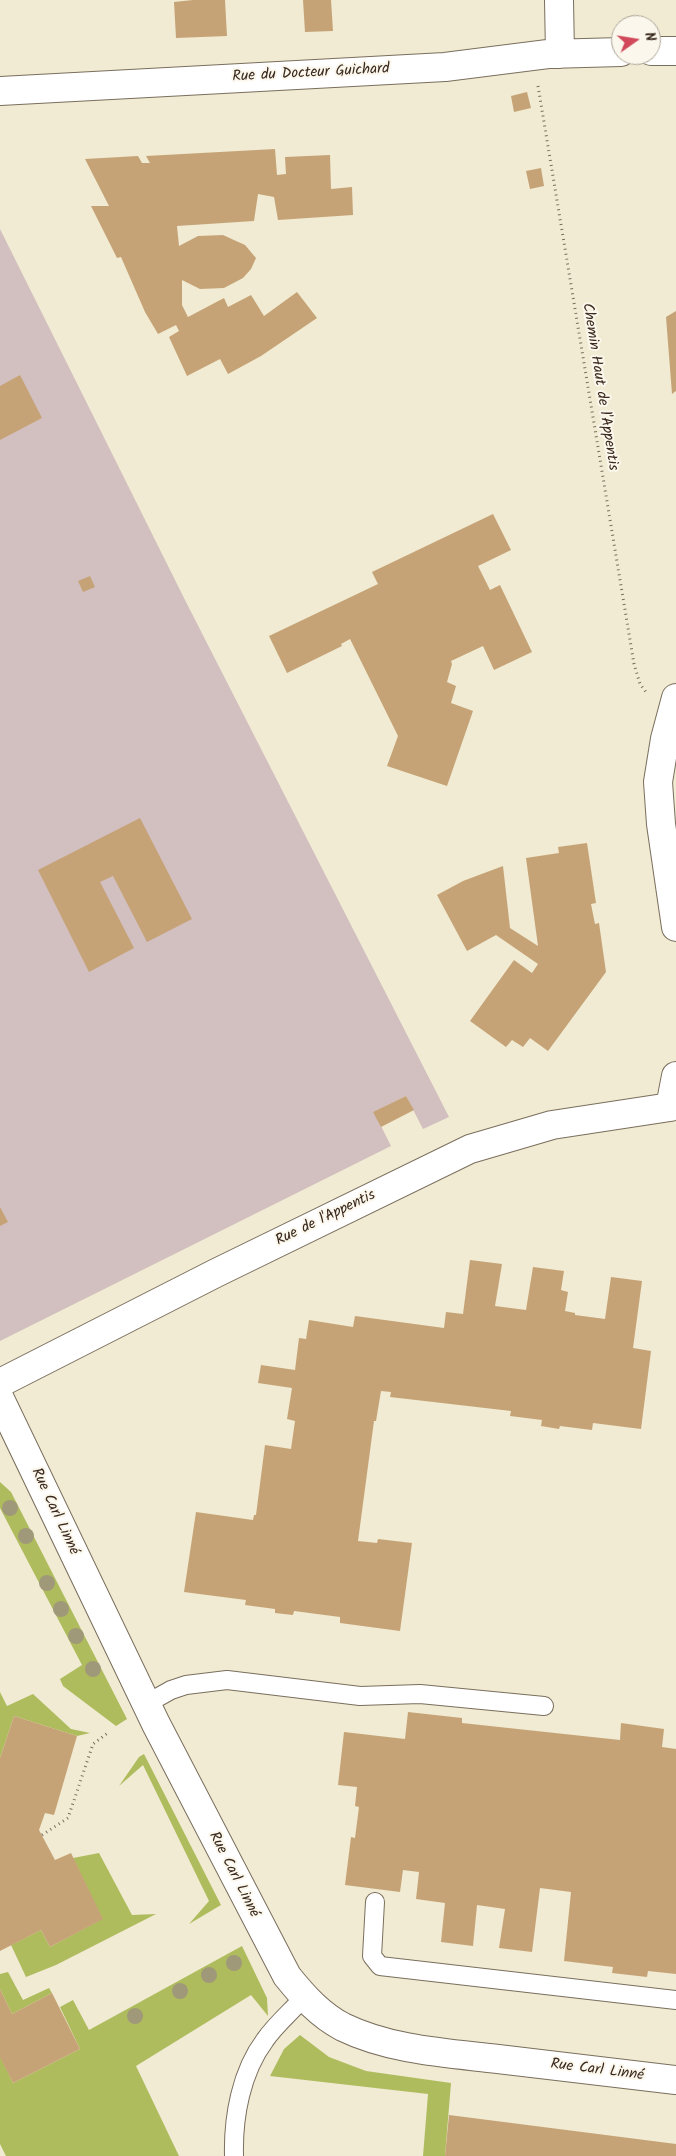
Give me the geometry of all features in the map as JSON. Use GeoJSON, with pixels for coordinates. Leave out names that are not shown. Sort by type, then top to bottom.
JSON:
{"type":"FeatureCollection","features":[{"type":"Feature","properties":{"kind":"street"},"geometry":{"type":"LineString","coordinates":[[559,0],[560,54]]}},
{"type":"Feature","properties":{"kind":"street"},"geometry":{"type":"LineString","coordinates":[[661,52],[676,51]]}},
{"type":"Feature","properties":{"kind":"street","name":"Rue du Docteur Guichard"},"geometry":{"type":"LineString","coordinates":[[0,91],[445,67],[536,55],[611,52]]}},
{"type":"Feature","properties":{"kind":"street"},"geometry":{"type":"LineString","coordinates":[[676,698],[664,739],[658,782],[661,824],[676,927]]}},
{"type":"Feature","properties":{"kind":"street"},"geometry":{"type":"LineString","coordinates":[[673,1112],[676,1076]]}},
{"type":"Feature","properties":{"kind":"street","name":"Rue de l'Appentis"},"geometry":{"type":"LineString","coordinates":[[0,1383],[216,1273],[470,1149],[552,1125],[673,1112]]}},
{"type":"Feature","properties":{"kind":"street","name":"Rue Carl Linné"},"geometry":{"type":"LineString","coordinates":[[0,1399],[146,1704],[287,1976],[304,1997],[322,2014],[341,2026],[363,2036],[402,2046],[465,2056],[676,2080]]}},
{"type":"Feature","properties":{"kind":"lane"},"geometry":{"type":"LineString","coordinates":[[146,1704],[171,1690],[227,1680],[360,1696],[420,1694],[544,1706]]}},
{"type":"Feature","properties":{"kind":"lane"},"geometry":{"type":"LineString","coordinates":[[375,1902],[372,1956],[380,1966],[676,2000]]}},
{"type":"Feature","properties":{"kind":"lane"},"geometry":{"type":"LineString","coordinates":[[234,2156],[233,2135],[239,2102],[249,2070],[265,2040],[304,1997]]}},
{"type":"Feature","properties":{"kind":"path","name":"Chemin Haut de l'Appentis"},"geometry":{"type":"LineString","coordinates":[[538,86],[634,664],[640,684],[644,690]]}},
{"type":"Feature","properties":{"kind":"path"},"geometry":{"type":"LineString","coordinates":[[42,1835],[68,1818],[93,1744],[109,1732]]}},
{"type":"Feature","properties":{"kind":"shaded area"},"geometry":{"type":"Polygon","coordinates":[[[0,229],[186,602],[449,1117],[423,1129],[406,1096],[374,1112],[391,1146],[0,1341],[0,229]]]}},
{"type":"Feature","properties":{"kind":"green space"},"geometry":{"type":"Polygon","coordinates":[[[0,1482],[11,1492],[127,1719],[116,1726],[63,1686],[60,1679],[82,1665],[0,1508],[0,1482]]]}},
{"type":"Feature","properties":{"kind":"green space"},"geometry":{"type":"Polygon","coordinates":[[[0,1692],[7,1706],[33,1694],[71,1729],[90,1733],[77,1736],[14,1716],[0,1758],[0,1692]]]}},
{"type":"Feature","properties":{"kind":"green space"},"geometry":{"type":"Polygon","coordinates":[[[144,1754],[221,1905],[189,1924],[209,1901],[143,1765],[119,1786],[139,1757],[144,1754]]]}},
{"type":"Feature","properties":{"kind":"green space"},"geometry":{"type":"Polygon","coordinates":[[[99,1853],[132,1915],[156,1914],[56,1965],[26,1977],[11,1945],[41,1930],[50,1947],[102,1919],[73,1858],[99,1853]]]}},
{"type":"Feature","properties":{"kind":"green space"},"geometry":{"type":"Polygon","coordinates":[[[242,1946],[267,1998],[268,2016],[251,1995],[136,2066],[179,2156],[6,2156],[0,2144],[0,2055],[13,2083],[80,2049],[60,2007],[73,2000],[89,2030],[242,1946]]]}},
{"type":"Feature","properties":{"kind":"green space"},"geometry":{"type":"Polygon","coordinates":[[[8,1972],[23,2000],[49,1988],[52,1993],[12,2014],[0,1989],[0,1974],[8,1972]]]}},
{"type":"Feature","properties":{"kind":"green space"},"geometry":{"type":"Polygon","coordinates":[[[300,2035],[329,2057],[366,2071],[451,2083],[445,2156],[423,2156],[428,2094],[270,2076],[284,2049],[300,2035]]]}},
{"type":"Feature","properties":{"kind":"building"},"geometry":{"type":"Polygon","coordinates":[[[225,0],[227,36],[176,38],[174,2],[225,0]]]}},
{"type":"Feature","properties":{"kind":"building"},"geometry":{"type":"Polygon","coordinates":[[[303,0],[331,0],[333,31],[305,32],[303,0]]]}},
{"type":"Feature","properties":{"kind":"building"},"geometry":{"type":"Polygon","coordinates":[[[527,92],[531,108],[514,112],[511,96],[527,92]]]}},
{"type":"Feature","properties":{"kind":"building"},"geometry":{"type":"Polygon","coordinates":[[[275,149],[277,175],[286,174],[285,157],[330,155],[331,189],[352,187],[353,215],[278,220],[274,197],[258,194],[254,221],[177,226],[179,246],[198,236],[223,235],[245,245],[256,258],[251,269],[243,278],[224,288],[200,289],[182,280],[182,305],[188,317],[224,298],[228,307],[251,295],[264,316],[297,292],[317,318],[261,356],[228,374],[220,359],[187,376],[169,337],[179,331],[176,325],[158,334],[145,312],[121,257],[117,258],[91,206],[109,206],[85,159],[138,156],[142,163],[150,163],[146,156],[275,149]]]}},
{"type":"Feature","properties":{"kind":"building"},"geometry":{"type":"Polygon","coordinates":[[[541,168],[544,186],[530,189],[526,171],[541,168]]]}},
{"type":"Feature","properties":{"kind":"building"},"geometry":{"type":"Polygon","coordinates":[[[676,311],[676,391],[672,394],[666,317],[676,311]]]}},
{"type":"Feature","properties":{"kind":"building"},"geometry":{"type":"Polygon","coordinates":[[[20,375],[42,418],[0,440],[0,386],[20,375]]]}},
{"type":"Feature","properties":{"kind":"building"},"geometry":{"type":"Polygon","coordinates":[[[493,514],[511,550],[478,566],[490,590],[500,585],[532,652],[494,670],[483,646],[451,661],[452,664],[447,682],[456,686],[451,703],[473,711],[447,786],[387,766],[398,736],[350,639],[341,644],[342,646],[287,673],[269,636],[378,584],[372,572],[493,514]]]}},
{"type":"Feature","properties":{"kind":"building"},"geometry":{"type":"Polygon","coordinates":[[[90,576],[95,587],[83,592],[78,581],[90,576]]]}},
{"type":"Feature","properties":{"kind":"building"},"geometry":{"type":"Polygon","coordinates":[[[140,818],[192,919],[147,942],[113,876],[100,882],[134,948],[89,972],[38,870],[140,818]]]}},
{"type":"Feature","properties":{"kind":"building"},"geometry":{"type":"Polygon","coordinates":[[[587,843],[596,903],[591,904],[595,924],[599,923],[606,972],[548,1051],[530,1038],[523,1047],[512,1040],[506,1047],[470,1021],[514,960],[532,973],[538,964],[496,935],[467,951],[437,895],[463,881],[503,866],[510,928],[538,946],[526,858],[559,853],[558,847],[587,843]]]}},
{"type":"Feature","properties":{"kind":"building"},"geometry":{"type":"Polygon","coordinates":[[[406,1096],[414,1110],[381,1127],[373,1112],[406,1096]]]}},
{"type":"Feature","properties":{"kind":"building"},"geometry":{"type":"Polygon","coordinates":[[[0,1207],[8,1222],[0,1226],[0,1207]]]}},
{"type":"Feature","properties":{"kind":"building"},"geometry":{"type":"Polygon","coordinates":[[[470,1260],[502,1264],[495,1306],[526,1310],[533,1267],[564,1271],[561,1290],[568,1292],[565,1311],[575,1313],[575,1315],[605,1319],[611,1277],[642,1281],[633,1348],[651,1351],[641,1429],[593,1423],[592,1430],[560,1426],[559,1429],[541,1426],[542,1420],[510,1416],[511,1411],[390,1397],[391,1392],[381,1391],[376,1421],[374,1421],[358,1541],[377,1543],[378,1539],[412,1543],[400,1631],[340,1623],[340,1617],[294,1611],[293,1615],[275,1613],[275,1609],[245,1605],[246,1600],[184,1592],[196,1512],[253,1520],[254,1515],[256,1515],[265,1445],[291,1449],[295,1421],[287,1419],[292,1388],[258,1383],[261,1365],[295,1370],[299,1338],[306,1339],[309,1320],[353,1327],[355,1316],[444,1328],[446,1312],[463,1314],[470,1260]]]}},
{"type":"Feature","properties":{"kind":"building"},"geometry":{"type":"Polygon","coordinates":[[[408,1712],[462,1718],[462,1723],[620,1740],[621,1723],[664,1729],[662,1747],[676,1749],[676,1974],[648,1971],[647,1977],[612,1973],[613,1967],[564,1961],[571,1892],[540,1888],[532,1952],[499,1948],[505,1909],[477,1905],[473,1946],[441,1942],[445,1903],[416,1899],[419,1872],[403,1870],[400,1892],[345,1885],[351,1837],[355,1838],[359,1807],[355,1806],[357,1787],[338,1785],[344,1732],[405,1739],[408,1712]]]}},
{"type":"Feature","properties":{"kind":"building"},"geometry":{"type":"Polygon","coordinates":[[[14,1716],[77,1736],[54,1815],[45,1813],[39,1830],[55,1860],[71,1853],[103,1919],[50,1947],[41,1930],[0,1951],[0,1758],[14,1716]]]}},
{"type":"Feature","properties":{"kind":"building"},"geometry":{"type":"Polygon","coordinates":[[[0,1989],[12,2014],[52,1993],[80,2049],[13,2083],[0,2057],[0,1989]]]}},
{"type":"Feature","properties":{"kind":"building"},"geometry":{"type":"Polygon","coordinates":[[[449,2115],[676,2144],[676,2156],[445,2156],[449,2115]]]}}]}
